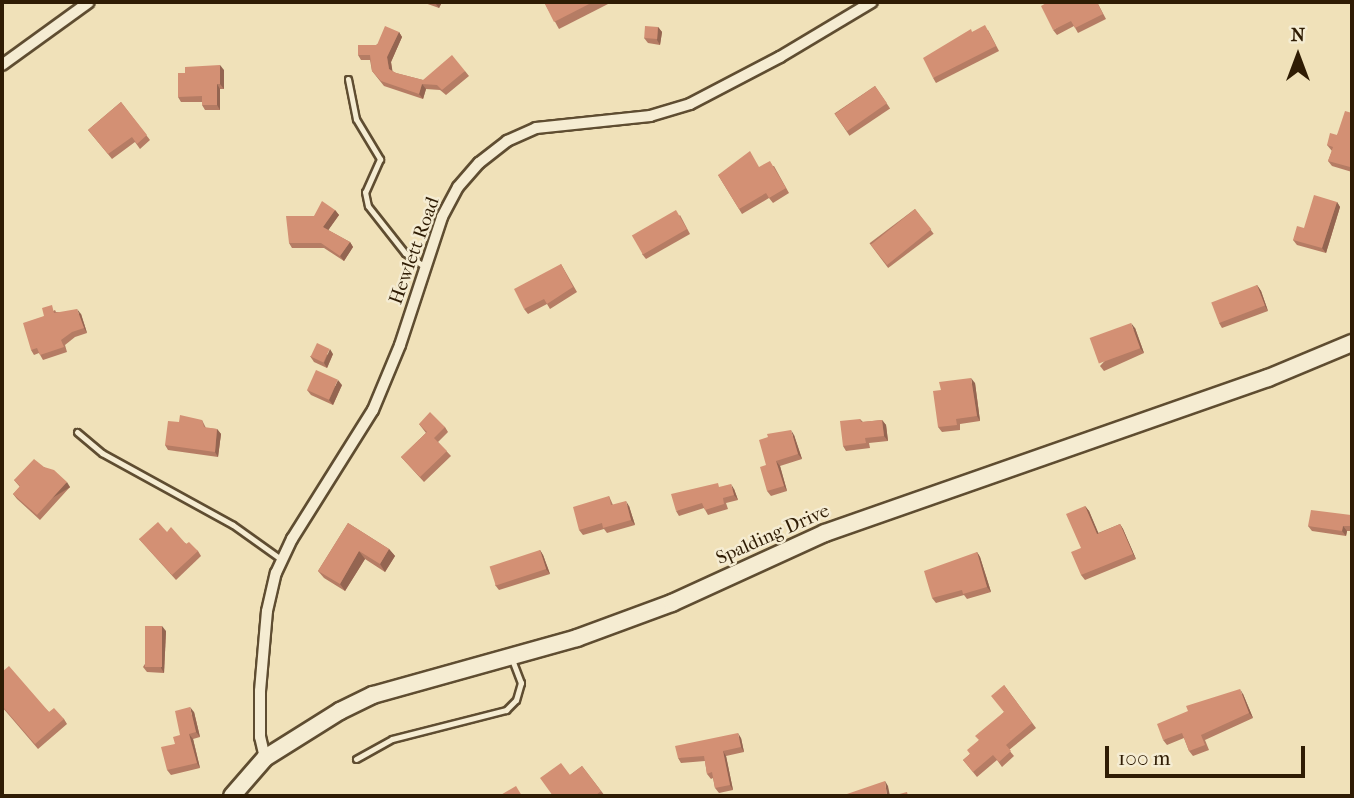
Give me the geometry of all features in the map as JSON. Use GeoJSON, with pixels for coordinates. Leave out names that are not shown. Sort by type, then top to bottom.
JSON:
{"type":"FeatureCollection","features":[{"type":"Feature","properties":{"kind":"street"},"geometry":{"type":"LineString","coordinates":[[2,65],[89,2]]}},
{"type":"Feature","properties":{"kind":"street","name":"Hewlett Road"},"geometry":{"type":"LineString","coordinates":[[265,758],[260,737],[260,691],[267,611],[282,560],[292,539],[373,410],[400,345],[442,217],[458,187],[479,163],[507,141],[536,128],[650,116],[690,104],[780,57],[872,2]]}},
{"type":"Feature","properties":{"kind":"street","name":"Spalding Drive"},"geometry":{"type":"LineString","coordinates":[[232,796],[265,758],[340,711],[373,695],[577,638],[672,603],[825,533],[1268,378],[1352,342]]}},
{"type":"Feature","properties":{"kind":"lane"},"geometry":{"type":"LineString","coordinates":[[348,79],[356,119],[380,159],[365,192],[369,206],[405,253],[425,267]]}},
{"type":"Feature","properties":{"kind":"lane"},"geometry":{"type":"LineString","coordinates":[[77,432],[102,453],[233,525],[282,560]]}},
{"type":"Feature","properties":{"kind":"lane"},"geometry":{"type":"LineString","coordinates":[[356,759],[392,739],[506,710],[516,700],[521,682],[510,657]]}},
{"type":"Feature","properties":{"kind":"building"},"geometry":{"type":"Polygon","coordinates":[[[544,2],[593,2],[554,22],[544,2]]]}},
{"type":"Feature","properties":{"kind":"building"},"geometry":{"type":"Polygon","coordinates":[[[1048,2],[1097,2],[1103,14],[1075,28],[1071,21],[1053,30],[1041,6],[1048,2]]]}},
{"type":"Feature","properties":{"kind":"building"},"geometry":{"type":"Polygon","coordinates":[[[985,25],[996,46],[933,78],[923,58],[971,29],[972,32],[985,25]]]}},
{"type":"Feature","properties":{"kind":"building"},"geometry":{"type":"Polygon","coordinates":[[[385,26],[399,32],[387,57],[389,69],[396,73],[423,80],[452,55],[465,71],[442,90],[437,85],[422,84],[419,94],[381,81],[372,71],[370,55],[358,55],[358,45],[377,45],[385,26]]]}},
{"type":"Feature","properties":{"kind":"building"},"geometry":{"type":"Polygon","coordinates":[[[645,26],[658,27],[657,39],[644,38],[645,26]]]}},
{"type":"Feature","properties":{"kind":"building"},"geometry":{"type":"Polygon","coordinates":[[[220,65],[217,105],[202,105],[202,96],[178,97],[178,73],[185,73],[185,67],[220,65]]]}},
{"type":"Feature","properties":{"kind":"building"},"geometry":{"type":"Polygon","coordinates":[[[875,86],[887,103],[847,131],[835,114],[875,86]]]}},
{"type":"Feature","properties":{"kind":"building"},"geometry":{"type":"Polygon","coordinates":[[[121,102],[147,135],[137,144],[132,137],[108,154],[88,130],[121,102]]]}},
{"type":"Feature","properties":{"kind":"building"},"geometry":{"type":"Polygon","coordinates":[[[1345,111],[1352,113],[1350,167],[1328,161],[1333,147],[1327,145],[1330,133],[1337,135],[1345,111]]]}},
{"type":"Feature","properties":{"kind":"building"},"geometry":{"type":"Polygon","coordinates":[[[750,151],[759,167],[770,161],[786,188],[769,198],[766,193],[739,209],[718,175],[750,151]]]}},
{"type":"Feature","properties":{"kind":"building"},"geometry":{"type":"Polygon","coordinates":[[[1314,195],[1337,202],[1322,248],[1293,240],[1297,226],[1304,228],[1314,195]]]}},
{"type":"Feature","properties":{"kind":"building"},"geometry":{"type":"Polygon","coordinates":[[[322,201],[335,210],[323,227],[350,242],[340,256],[321,243],[289,243],[286,216],[314,216],[322,201]]]}},
{"type":"Feature","properties":{"kind":"building"},"geometry":{"type":"Polygon","coordinates":[[[915,209],[931,229],[887,265],[871,245],[915,209]]]}},
{"type":"Feature","properties":{"kind":"building"},"geometry":{"type":"Polygon","coordinates":[[[676,210],[687,229],[643,255],[632,236],[676,210]]]}},
{"type":"Feature","properties":{"kind":"building"},"geometry":{"type":"Polygon","coordinates":[[[561,264],[573,287],[547,304],[544,299],[524,309],[514,289],[561,264]]]}},
{"type":"Feature","properties":{"kind":"building"},"geometry":{"type":"Polygon","coordinates":[[[1257,285],[1265,306],[1219,323],[1211,303],[1257,285]]]}},
{"type":"Feature","properties":{"kind":"building"},"geometry":{"type":"Polygon","coordinates":[[[52,305],[54,313],[77,309],[84,328],[61,340],[64,347],[40,355],[37,348],[31,350],[23,323],[44,316],[42,308],[52,305]]]}},
{"type":"Feature","properties":{"kind":"building"},"geometry":{"type":"Polygon","coordinates":[[[1131,323],[1140,348],[1099,363],[1090,338],[1131,323]]]}},
{"type":"Feature","properties":{"kind":"building"},"geometry":{"type":"Polygon","coordinates":[[[317,343],[330,349],[323,363],[311,357],[317,343]]]}},
{"type":"Feature","properties":{"kind":"building"},"geometry":{"type":"Polygon","coordinates":[[[316,370],[338,380],[329,400],[307,390],[316,370]]]}},
{"type":"Feature","properties":{"kind":"building"},"geometry":{"type":"Polygon","coordinates":[[[971,378],[977,416],[956,419],[957,425],[938,427],[933,391],[941,390],[939,382],[971,378]]]}},
{"type":"Feature","properties":{"kind":"building"},"geometry":{"type":"Polygon","coordinates":[[[430,412],[445,427],[434,438],[447,451],[420,477],[401,457],[427,432],[419,424],[430,412]]]}},
{"type":"Feature","properties":{"kind":"building"},"geometry":{"type":"Polygon","coordinates":[[[180,415],[202,420],[204,427],[217,429],[215,452],[165,445],[168,421],[179,422],[180,415]]]}},
{"type":"Feature","properties":{"kind":"building"},"geometry":{"type":"Polygon","coordinates":[[[860,419],[861,422],[882,420],[884,436],[865,438],[866,443],[843,446],[840,421],[860,419]]]}},
{"type":"Feature","properties":{"kind":"building"},"geometry":{"type":"Polygon","coordinates":[[[791,430],[798,454],[776,461],[784,486],[767,491],[760,467],[766,465],[759,440],[768,437],[767,434],[791,430]]]}},
{"type":"Feature","properties":{"kind":"building"},"geometry":{"type":"Polygon","coordinates":[[[34,459],[44,467],[54,470],[67,482],[37,515],[13,494],[20,486],[14,480],[34,459]]]}},
{"type":"Feature","properties":{"kind":"building"},"geometry":{"type":"Polygon","coordinates":[[[718,483],[719,487],[731,484],[734,495],[723,498],[724,504],[705,510],[702,503],[676,511],[671,494],[718,483]]]}},
{"type":"Feature","properties":{"kind":"building"},"geometry":{"type":"Polygon","coordinates":[[[609,496],[611,505],[626,501],[631,520],[603,528],[602,523],[579,530],[573,507],[609,496]]]}},
{"type":"Feature","properties":{"kind":"building"},"geometry":{"type":"Polygon","coordinates":[[[1085,506],[1097,534],[1120,524],[1133,554],[1081,575],[1071,552],[1081,548],[1066,514],[1085,506]]]}},
{"type":"Feature","properties":{"kind":"building"},"geometry":{"type":"Polygon","coordinates":[[[1352,509],[1352,526],[1343,526],[1342,531],[1308,526],[1311,510],[1351,515],[1352,509]]]}},
{"type":"Feature","properties":{"kind":"building"},"geometry":{"type":"Polygon","coordinates":[[[158,522],[167,532],[171,527],[186,544],[189,542],[198,551],[172,575],[139,539],[158,522]]]}},
{"type":"Feature","properties":{"kind":"building"},"geometry":{"type":"Polygon","coordinates":[[[348,523],[389,549],[380,564],[359,551],[340,584],[318,571],[348,523]]]}},
{"type":"Feature","properties":{"kind":"building"},"geometry":{"type":"Polygon","coordinates":[[[540,550],[546,569],[496,585],[490,566],[540,550]]]}},
{"type":"Feature","properties":{"kind":"building"},"geometry":{"type":"Polygon","coordinates":[[[977,552],[987,587],[963,594],[962,590],[932,598],[924,571],[977,552]]]}},
{"type":"Feature","properties":{"kind":"building"},"geometry":{"type":"Polygon","coordinates":[[[145,626],[162,626],[162,667],[145,667],[145,626]]]}},
{"type":"Feature","properties":{"kind":"building"},"geometry":{"type":"Polygon","coordinates":[[[9,666],[49,712],[54,708],[64,719],[35,744],[2,706],[2,672],[9,666]]]}},
{"type":"Feature","properties":{"kind":"building"},"geometry":{"type":"Polygon","coordinates":[[[1004,685],[1032,723],[1006,745],[1011,751],[999,762],[993,755],[973,772],[963,760],[970,754],[967,750],[979,740],[975,736],[1004,712],[991,696],[1004,685]]]}},
{"type":"Feature","properties":{"kind":"building"},"geometry":{"type":"Polygon","coordinates":[[[1240,689],[1249,713],[1201,735],[1205,745],[1189,751],[1182,733],[1163,740],[1157,724],[1188,711],[1186,706],[1240,689]]]}},
{"type":"Feature","properties":{"kind":"building"},"geometry":{"type":"Polygon","coordinates":[[[190,707],[196,732],[189,734],[197,763],[167,770],[161,747],[175,744],[173,737],[180,735],[175,711],[190,707]]]}},
{"type":"Feature","properties":{"kind":"building"},"geometry":{"type":"Polygon","coordinates":[[[738,733],[741,747],[723,751],[730,785],[715,788],[712,772],[707,774],[704,756],[678,758],[675,746],[738,733]]]}},
{"type":"Feature","properties":{"kind":"building"},"geometry":{"type":"Polygon","coordinates":[[[561,763],[570,775],[582,766],[601,791],[595,796],[553,796],[540,778],[561,763]]]}},
{"type":"Feature","properties":{"kind":"building"},"geometry":{"type":"Polygon","coordinates":[[[885,781],[887,796],[844,796],[844,795],[885,781]]]}},
{"type":"Feature","properties":{"kind":"building"},"geometry":{"type":"Polygon","coordinates":[[[516,786],[522,796],[499,796],[516,786]]]}},
{"type":"Feature","properties":{"kind":"building"},"geometry":{"type":"Polygon","coordinates":[[[907,792],[908,796],[892,796],[907,792]]]}}]}
